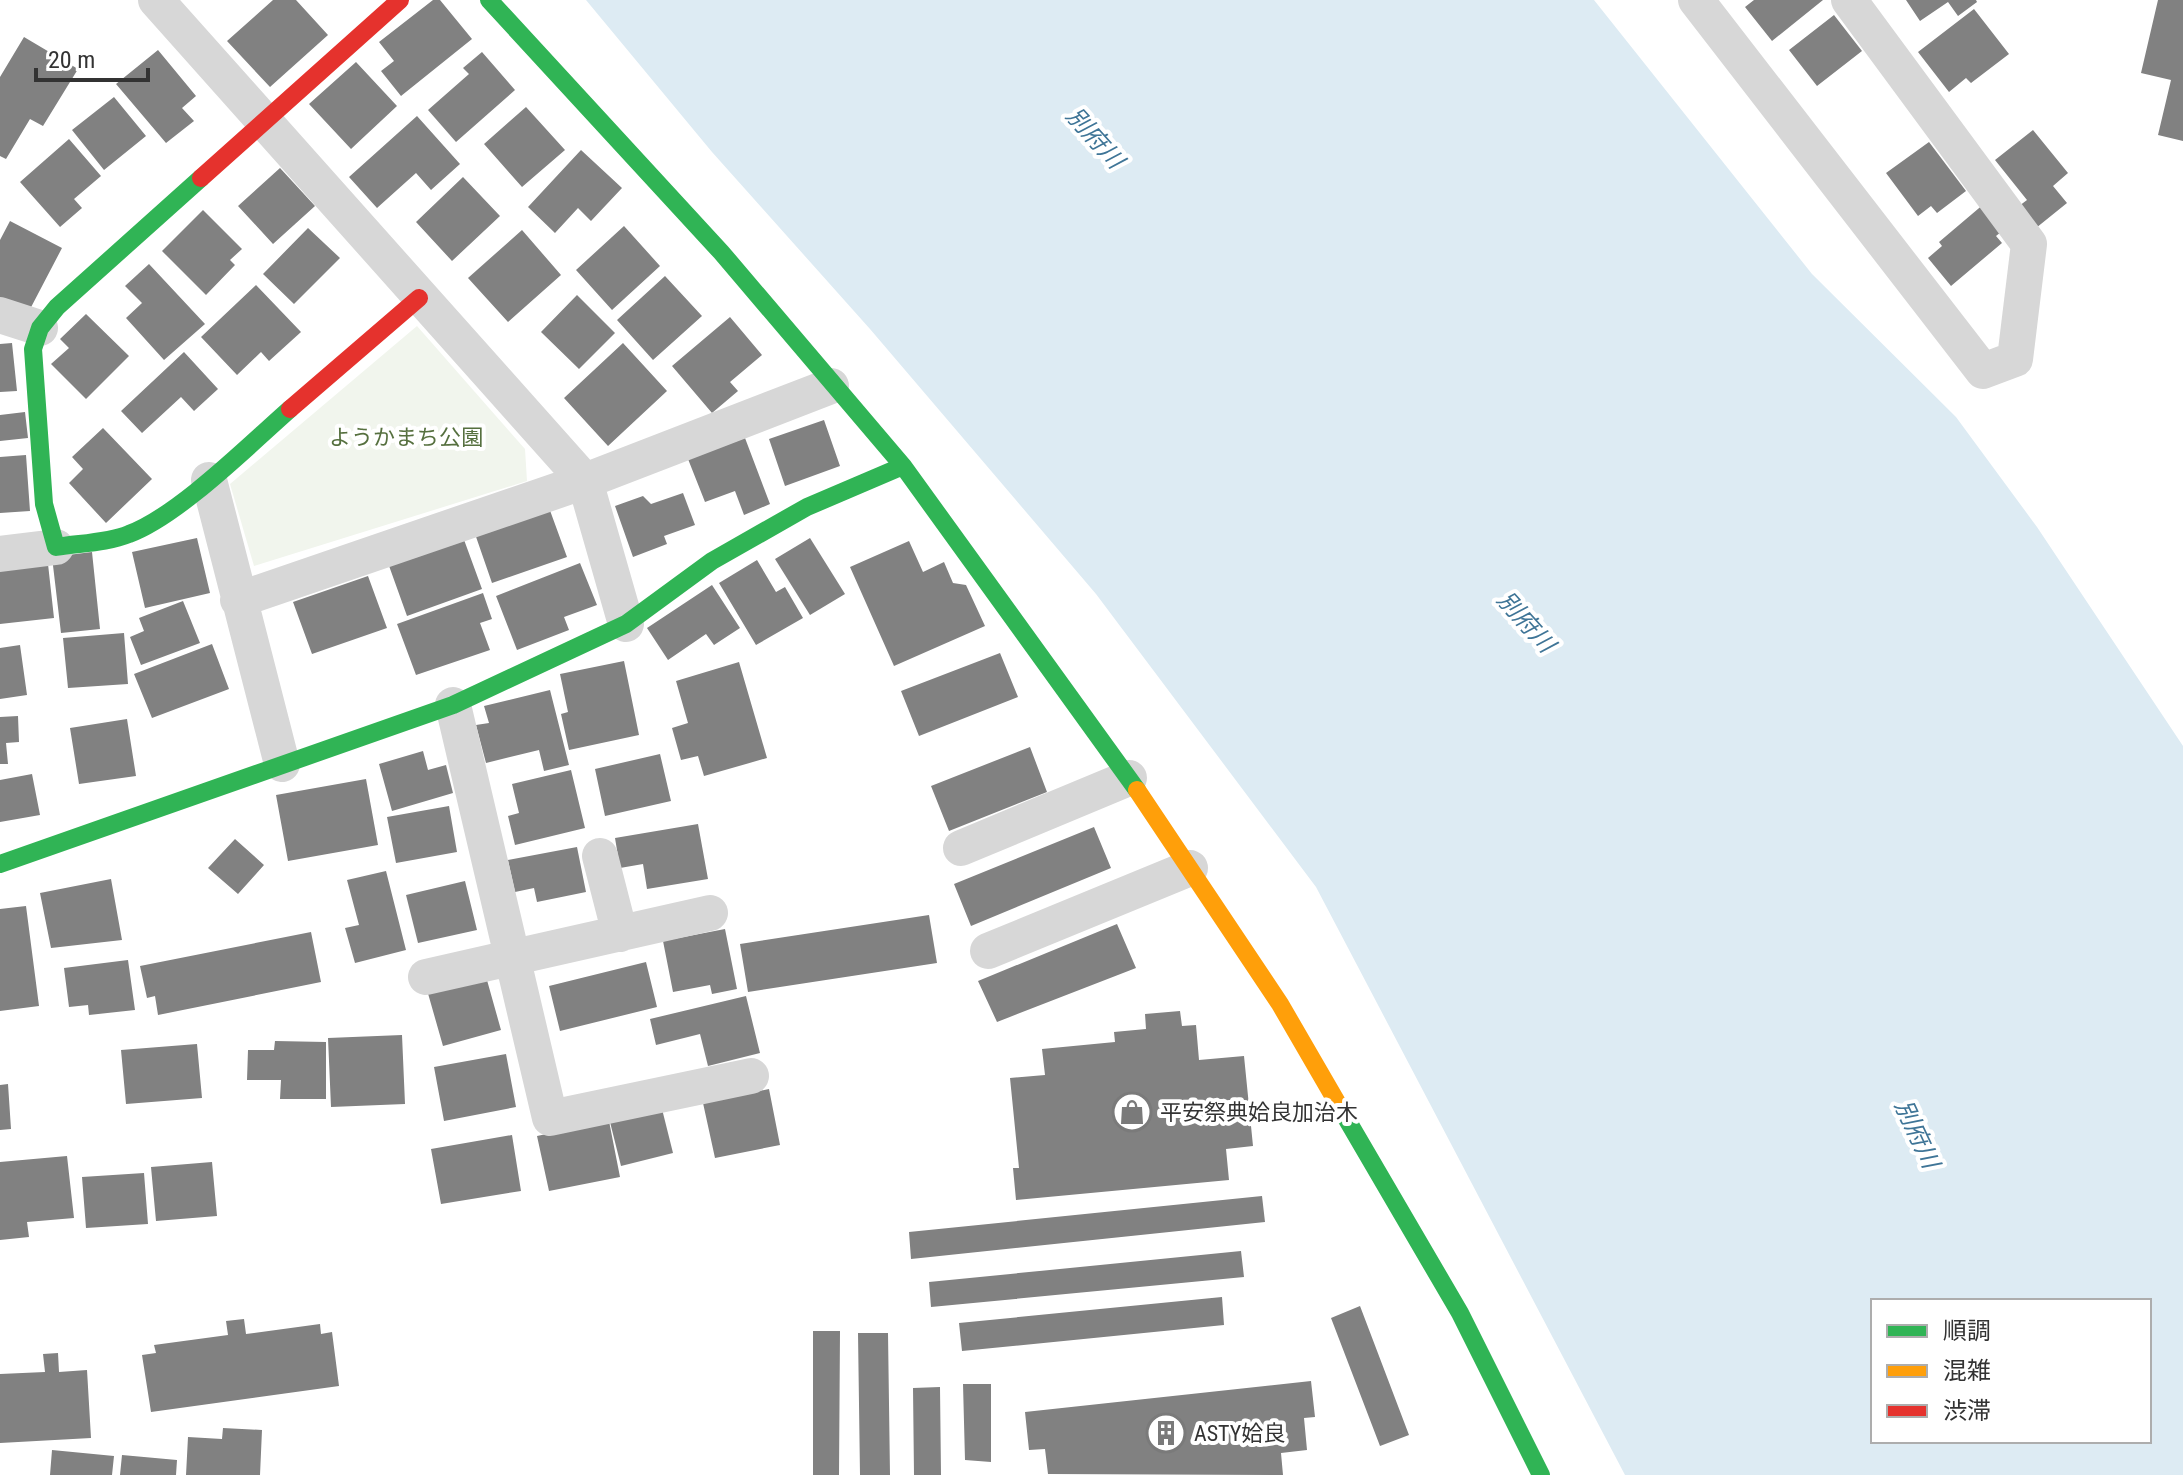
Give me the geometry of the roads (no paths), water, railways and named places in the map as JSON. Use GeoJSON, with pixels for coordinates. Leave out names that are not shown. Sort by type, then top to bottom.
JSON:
{"type":"FeatureCollection","features":[{"type":"Feature","properties":{"kind":"street"},"geometry":{"type":"LineString","coordinates":[[156,0],[585,481],[626,624]]}},
{"type":"Feature","properties":{"kind":"street"},"geometry":{"type":"LineString","coordinates":[[56,547],[44,504],[33,349],[40,328],[57,307],[400,0]]}},
{"type":"Feature","properties":{"kind":"street"},"geometry":{"type":"LineString","coordinates":[[489,0],[721,252],[831,386],[903,466],[1129,778],[1280,1004],[1453,1300],[1541,1475]]}},
{"type":"Feature","properties":{"kind":"street"},"geometry":{"type":"LineString","coordinates":[[1696,0],[1983,371],[2015,359],[2029,244],[1849,0]]}},
{"type":"Feature","properties":{"kind":"street"},"geometry":{"type":"LineString","coordinates":[[0,554],[128,535],[153,522],[209,480],[419,298]]}},
{"type":"Feature","properties":{"kind":"street"},"geometry":{"type":"LineString","coordinates":[[0,315],[40,328]]}},
{"type":"Feature","properties":{"kind":"street"},"geometry":{"type":"LineString","coordinates":[[238,600],[585,481],[831,386]]}},
{"type":"Feature","properties":{"kind":"street"},"geometry":{"type":"LineString","coordinates":[[0,864],[453,705],[626,624],[712,561],[807,507],[903,466]]}},
{"type":"Feature","properties":{"kind":"street"},"geometry":{"type":"LineString","coordinates":[[209,480],[282,764]]}},
{"type":"Feature","properties":{"kind":"street"},"geometry":{"type":"LineString","coordinates":[[453,705],[550,1118],[751,1076]]}},
{"type":"Feature","properties":{"kind":"street"},"geometry":{"type":"LineString","coordinates":[[961,848],[1129,778]]}},
{"type":"Feature","properties":{"kind":"street"},"geometry":{"type":"LineString","coordinates":[[600,856],[620,934]]}},
{"type":"Feature","properties":{"kind":"street"},"geometry":{"type":"LineString","coordinates":[[988,951],[1190,868]]}},
{"type":"Feature","properties":{"kind":"street"},"geometry":{"type":"LineString","coordinates":[[426,977],[710,913]]}},
{"type":"Feature","properties":{"kind":"water","name":"別府川"},"geometry":{"type":"Polygon","coordinates":[[[586,0],[1594,0],[1812,274],[1956,417],[2037,527],[2183,746],[2183,1475],[1625,1475],[1316,887],[1096,594],[870,329],[712,152],[586,0]]]}},
{"type":"Feature","properties":{"kind":"place","name":"平安祭典姶良加治木"},"geometry":{"type":"Point","coordinates":[1132,1112]}},
{"type":"Feature","properties":{"kind":"place","name":"ASTY姶良"},"geometry":{"type":"Point","coordinates":[1166,1433]}},
{"type":"Feature","properties":{"kind":"park label","name":"ようかまち公園"},"geometry":{"type":"Point","coordinates":[406,437]}}]}
